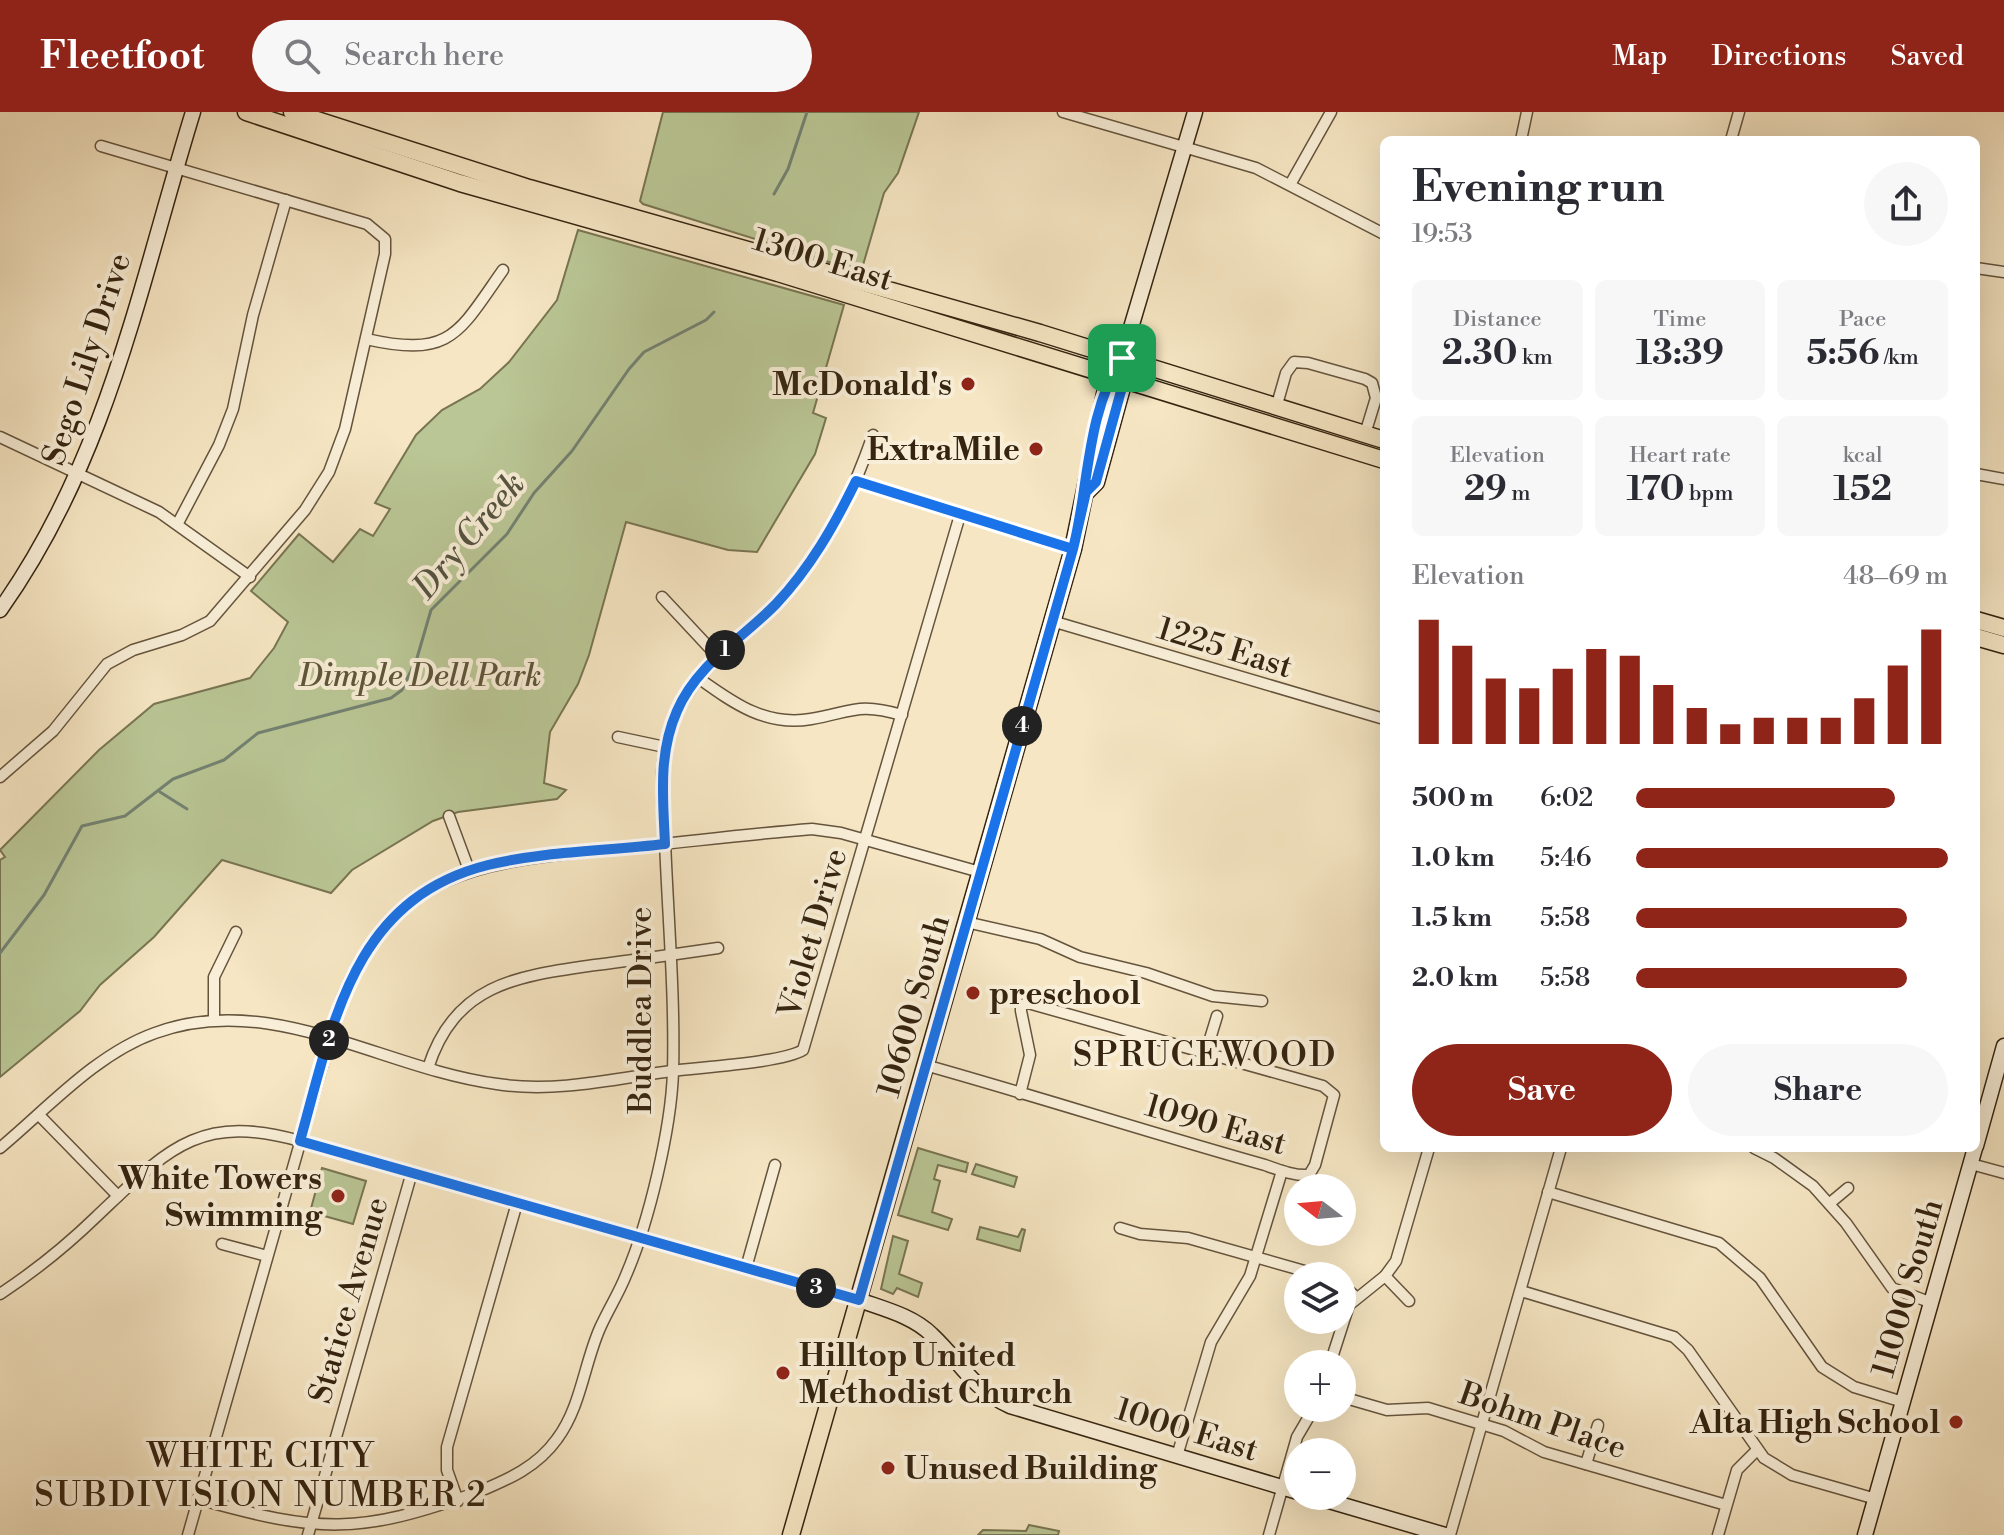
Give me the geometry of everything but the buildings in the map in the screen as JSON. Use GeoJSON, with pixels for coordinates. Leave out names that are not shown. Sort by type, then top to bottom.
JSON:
{"type":"FeatureCollection","features":[{"type":"Feature","properties":{"kind":"main road","name":"1300 East"},"geometry":{"type":"LineString","coordinates":[[246,112],[293,120],[341,135],[350,131],[571,200],[1122,358],[1380,439]]}},
{"type":"Feature","properties":{"kind":"main road","name":"1300 East"},"geometry":{"type":"LineString","coordinates":[[293,120],[460,183],[778,273],[1380,459]]}},
{"type":"Feature","properties":{"kind":"main road","name":"10600 South"},"geometry":{"type":"LineString","coordinates":[[791,1535],[1073,549],[1086,492],[1084,480],[1122,358]]}},
{"type":"Feature","properties":{"kind":"main road"},"geometry":{"type":"LineString","coordinates":[[1980,621],[2004,628]]}},
{"type":"Feature","properties":{"kind":"main road"},"geometry":{"type":"LineString","coordinates":[[1980,638],[2004,645]]}},
{"type":"Feature","properties":{"kind":"street","name":"Sego Lily Drive"},"geometry":{"type":"LineString","coordinates":[[0,610],[41,548],[79,476],[104,413],[193,112]]}},
{"type":"Feature","properties":{"kind":"street"},"geometry":{"type":"LineString","coordinates":[[1063,112],[1098,117],[1256,168],[1291,183],[1380,232]]}},
{"type":"Feature","properties":{"kind":"street","name":"10600 South"},"geometry":{"type":"LineString","coordinates":[[1122,358],[1195,112]]}},
{"type":"Feature","properties":{"kind":"street"},"geometry":{"type":"LineString","coordinates":[[1291,183],[1331,112]]}},
{"type":"Feature","properties":{"kind":"street"},"geometry":{"type":"LineString","coordinates":[[1522,136],[1527,112]]}},
{"type":"Feature","properties":{"kind":"street"},"geometry":{"type":"LineString","coordinates":[[1732,136],[1739,112]]}},
{"type":"Feature","properties":{"kind":"street"},"geometry":{"type":"LineString","coordinates":[[0,777],[53,731],[107,664],[133,650],[182,635],[210,621],[305,510],[329,472],[345,429],[385,254],[385,239],[380,231],[367,224],[101,146]]}},
{"type":"Feature","properties":{"kind":"street"},"geometry":{"type":"LineString","coordinates":[[178,523],[219,445],[233,409],[253,315],[286,200]]}},
{"type":"Feature","properties":{"kind":"street"},"geometry":{"type":"LineString","coordinates":[[1980,269],[2004,272]]}},
{"type":"Feature","properties":{"kind":"street"},"geometry":{"type":"LineString","coordinates":[[366,339],[414,347],[442,341],[465,324],[503,270]]}},
{"type":"Feature","properties":{"kind":"street"},"geometry":{"type":"LineString","coordinates":[[1276,408],[1286,373],[1294,362],[1308,363],[1372,383],[1376,398],[1365,434]]}},
{"type":"Feature","properties":{"kind":"street","name":"Buddlea Drive"},"geometry":{"type":"LineString","coordinates":[[198,1499],[309,1531],[391,1524],[458,1501],[523,1471],[556,1441],[572,1413],[593,1344],[627,1273],[664,1141],[673,1071],[662,778],[665,747],[676,712],[697,677],[794,584],[830,533],[856,481],[873,435]]}},
{"type":"Feature","properties":{"kind":"street"},"geometry":{"type":"LineString","coordinates":[[0,437],[178,523],[250,577]]}},
{"type":"Feature","properties":{"kind":"street"},"geometry":{"type":"LineString","coordinates":[[1980,475],[2004,479]]}},
{"type":"Feature","properties":{"kind":"street"},"geometry":{"type":"LineString","coordinates":[[856,481],[1073,549]]}},
{"type":"Feature","properties":{"kind":"street","name":"Violet Drive"},"geometry":{"type":"LineString","coordinates":[[0,1148],[125,1046],[174,1026],[214,1020],[263,1021],[495,1084],[540,1087],[673,1071],[803,1050],[960,515]]}},
{"type":"Feature","properties":{"kind":"street"},"geometry":{"type":"LineString","coordinates":[[662,597],[717,656]]}},
{"type":"Feature","properties":{"kind":"street","name":"1225 East"},"geometry":{"type":"LineString","coordinates":[[1052,621],[1380,718]]}},
{"type":"Feature","properties":{"kind":"street"},"geometry":{"type":"LineString","coordinates":[[697,677],[736,706],[772,718],[808,720],[868,707],[902,715]]}},
{"type":"Feature","properties":{"kind":"street"},"geometry":{"type":"LineString","coordinates":[[618,737],[665,747]]}},
{"type":"Feature","properties":{"kind":"street"},"geometry":{"type":"LineString","coordinates":[[449,816],[469,870]]}},
{"type":"Feature","properties":{"kind":"street"},"geometry":{"type":"LineString","coordinates":[[188,1535],[329,1039],[352,973],[375,937],[413,901],[440,883],[469,870],[517,860],[812,829],[866,839],[980,872]]}},
{"type":"Feature","properties":{"kind":"street"},"geometry":{"type":"LineString","coordinates":[[966,922],[1040,939],[1080,957],[1146,973],[1213,996],[1262,1001]]}},
{"type":"Feature","properties":{"kind":"street"},"geometry":{"type":"LineString","coordinates":[[214,1020],[214,977],[236,932]]}},
{"type":"Feature","properties":{"kind":"street"},"geometry":{"type":"LineString","coordinates":[[428,1068],[439,1039],[459,1012],[503,983],[534,974],[718,948]]}},
{"type":"Feature","properties":{"kind":"street"},"geometry":{"type":"LineString","coordinates":[[1020,1094],[1030,1055],[1021,1005],[1043,1005],[1206,1052],[1217,1016]]}},
{"type":"Feature","properties":{"kind":"street","name":"11000 South"},"geometry":{"type":"LineString","coordinates":[[1981,1108],[2004,1046]]}},
{"type":"Feature","properties":{"kind":"street","name":"1090 East"},"geometry":{"type":"LineString","coordinates":[[925,1065],[1282,1171],[1309,1175],[1321,1146],[1333,1091],[1206,1052]]}},
{"type":"Feature","properties":{"kind":"street"},"geometry":{"type":"LineString","coordinates":[[39,1115],[118,1196]]}},
{"type":"Feature","properties":{"kind":"street"},"geometry":{"type":"LineString","coordinates":[[0,1294],[70,1242],[166,1153],[206,1135],[248,1130],[412,1172],[859,1300]]}},
{"type":"Feature","properties":{"kind":"street"},"geometry":{"type":"LineString","coordinates":[[1356,1297],[1385,1276],[1399,1253],[1428,1152]]}},
{"type":"Feature","properties":{"kind":"street"},"geometry":{"type":"LineString","coordinates":[[1350,1510],[1399,1528],[1447,1535],[1560,1152]]}},
{"type":"Feature","properties":{"kind":"street"},"geometry":{"type":"LineString","coordinates":[[1761,1152],[1795,1171],[1830,1203],[1885,1281],[1901,1293],[1932,1303]]}},
{"type":"Feature","properties":{"kind":"street","name":"11000 South"},"geometry":{"type":"LineString","coordinates":[[1865,1535],[1975,1152]]}},
{"type":"Feature","properties":{"kind":"street"},"geometry":{"type":"LineString","coordinates":[[1971,1164],[2004,1173]]}},
{"type":"Feature","properties":{"kind":"street"},"geometry":{"type":"LineString","coordinates":[[746,1268],[775,1165]]}},
{"type":"Feature","properties":{"kind":"street"},"geometry":{"type":"LineString","coordinates":[[1177,1456],[1211,1342],[1242,1293],[1257,1257],[1282,1171]]}},
{"type":"Feature","properties":{"kind":"street","name":"Statice Avenue"},"geometry":{"type":"LineString","coordinates":[[309,1531],[412,1172]]}},
{"type":"Feature","properties":{"kind":"street"},"geometry":{"type":"LineString","coordinates":[[1830,1203],[1848,1188]]}},
{"type":"Feature","properties":{"kind":"street"},"geometry":{"type":"LineString","coordinates":[[1548,1192],[1719,1243],[1760,1278],[1815,1358],[1832,1375],[1854,1387],[1903,1402]]}},
{"type":"Feature","properties":{"kind":"street"},"geometry":{"type":"LineString","coordinates":[[458,1501],[447,1470],[447,1447],[517,1203]]}},
{"type":"Feature","properties":{"kind":"street"},"geometry":{"type":"LineString","coordinates":[[1120,1228],[1140,1234],[1188,1238],[1284,1265]]}},
{"type":"Feature","properties":{"kind":"street"},"geometry":{"type":"LineString","coordinates":[[222,1244],[267,1256]]}},
{"type":"Feature","properties":{"kind":"street"},"geometry":{"type":"LineString","coordinates":[[1385,1276],[1409,1301]]}},
{"type":"Feature","properties":{"kind":"street"},"geometry":{"type":"LineString","coordinates":[[1521,1291],[1674,1337],[1688,1350],[1757,1450],[1772,1465],[1792,1475],[1876,1499]]}},
{"type":"Feature","properties":{"kind":"street","name":"1000 East"},"geometry":{"type":"LineString","coordinates":[[859,1300],[907,1317],[931,1333],[962,1372],[994,1399],[1282,1487]]}},
{"type":"Feature","properties":{"kind":"street","name":"Bohm Place"},"geometry":{"type":"LineString","coordinates":[[1356,1401],[1387,1410],[1428,1408],[1504,1431],[1544,1452],[1726,1505]]}},
{"type":"Feature","properties":{"kind":"street"},"geometry":{"type":"LineString","coordinates":[[1269,1535],[1304,1422]]}},
{"type":"Feature","properties":{"kind":"street"},"geometry":{"type":"LineString","coordinates":[[1586,1464],[1598,1425]]}},
{"type":"Feature","properties":{"kind":"street"},"geometry":{"type":"LineString","coordinates":[[1718,1535],[1737,1470],[1757,1450]]}},
{"type":"Feature","properties":{"kind":"green space"},"geometry":{"type":"Polygon","coordinates":[[[663,112],[919,112],[898,173],[884,193],[861,272],[643,204],[640,201],[663,112]]]}},
{"type":"Feature","properties":{"kind":"green space","name":"Dimple Dell Park"},"geometry":{"type":"Polygon","coordinates":[[[578,230],[844,305],[813,413],[826,418],[815,454],[757,552],[728,550],[626,522],[589,655],[578,684],[550,732],[544,783],[566,790],[557,799],[458,812],[433,821],[352,870],[331,893],[222,860],[154,937],[100,985],[80,1011],[0,1077],[0,860],[5,857],[0,850],[99,750],[154,704],[250,678],[274,648],[288,622],[251,591],[299,534],[333,562],[360,529],[373,536],[390,509],[375,503],[416,435],[442,410],[480,389],[509,362],[557,300],[578,230]]]}},
{"type":"Feature","properties":{"kind":"green space"},"geometry":{"type":"Polygon","coordinates":[[[918,1148],[968,1163],[966,1172],[938,1165],[934,1179],[940,1181],[932,1212],[952,1219],[948,1230],[898,1215],[918,1148]]]}},
{"type":"Feature","properties":{"kind":"green space"},"geometry":{"type":"Polygon","coordinates":[[[976,1164],[1017,1177],[1014,1187],[972,1174],[976,1164]]]}},
{"type":"Feature","properties":{"kind":"green space","name":"White Towers Swimming"},"geometry":{"type":"Polygon","coordinates":[[[322,1168],[366,1181],[353,1224],[310,1212],[322,1168]]]}},
{"type":"Feature","properties":{"kind":"green space"},"geometry":{"type":"Polygon","coordinates":[[[980,1227],[1018,1237],[1022,1229],[1025,1230],[1020,1251],[977,1239],[980,1227]]]}},
{"type":"Feature","properties":{"kind":"green space"},"geometry":{"type":"Polygon","coordinates":[[[893,1236],[908,1241],[899,1274],[922,1283],[918,1297],[897,1288],[893,1294],[881,1289],[893,1236]]]}},
{"type":"Feature","properties":{"kind":"green space"},"geometry":{"type":"Polygon","coordinates":[[[1029,1525],[1059,1531],[1058,1535],[978,1535],[983,1530],[1026,1531],[1029,1525]]]}},
{"type":"Feature","properties":{"kind":"waterway","name":"Dry Creek"},"geometry":{"type":"LineString","coordinates":[[774,194],[788,169],[807,112]]}},
{"type":"Feature","properties":{"kind":"waterway","name":"Dry Creek"},"geometry":{"type":"LineString","coordinates":[[0,953],[44,895],[82,826],[125,816],[173,779],[224,760],[258,733],[391,698],[402,690],[417,658],[431,610],[507,534],[534,493],[572,451],[629,369],[644,352],[706,320],[714,312]]}},
{"type":"Feature","properties":{"kind":"waterway"},"geometry":{"type":"LineString","coordinates":[[160,792],[187,809]]}},
{"type":"Feature","properties":{"kind":"place","name":"McDonald's"},"geometry":{"type":"Point","coordinates":[968,384]}},
{"type":"Feature","properties":{"kind":"place","name":"ExtraMile"},"geometry":{"type":"Point","coordinates":[1036,449]}},
{"type":"Feature","properties":{"kind":"place","name":"preschool"},"geometry":{"type":"Point","coordinates":[973,993]}},
{"type":"Feature","properties":{"kind":"place","name":"White Towers Swimming"},"geometry":{"type":"Point","coordinates":[338,1196]}},
{"type":"Feature","properties":{"kind":"place","name":"Hilltop United Methodist Church"},"geometry":{"type":"Point","coordinates":[783,1373]}},
{"type":"Feature","properties":{"kind":"place","name":"Alta High School"},"geometry":{"type":"Point","coordinates":[1956,1422]}},
{"type":"Feature","properties":{"kind":"place","name":"Unused Building"},"geometry":{"type":"Point","coordinates":[888,1468]}},
{"type":"Feature","properties":{"kind":"district","name":"SPRUCEWOOD"},"geometry":{"type":"Point","coordinates":[1205,1054]}},
{"type":"Feature","properties":{"kind":"district","name":"WHITE CITY SUBDIVISION NUMBER 2"},"geometry":{"type":"Point","coordinates":[261,1474]}},
{"type":"Feature","properties":{"kind":"route"},"geometry":{"type":"LineString","coordinates":[[1122,358],[1110,376],[1096,425],[1073,549],[856,481],[830,533],[794,584],[755,624],[706,666],[676,712],[663,761],[665,844],[491,864],[440,883],[413,901],[389,921],[368,945],[352,973],[340,1003],[300,1141],[859,1300],[1073,549],[1086,492],[1096,482],[1124,380],[1122,358]]}}]}
